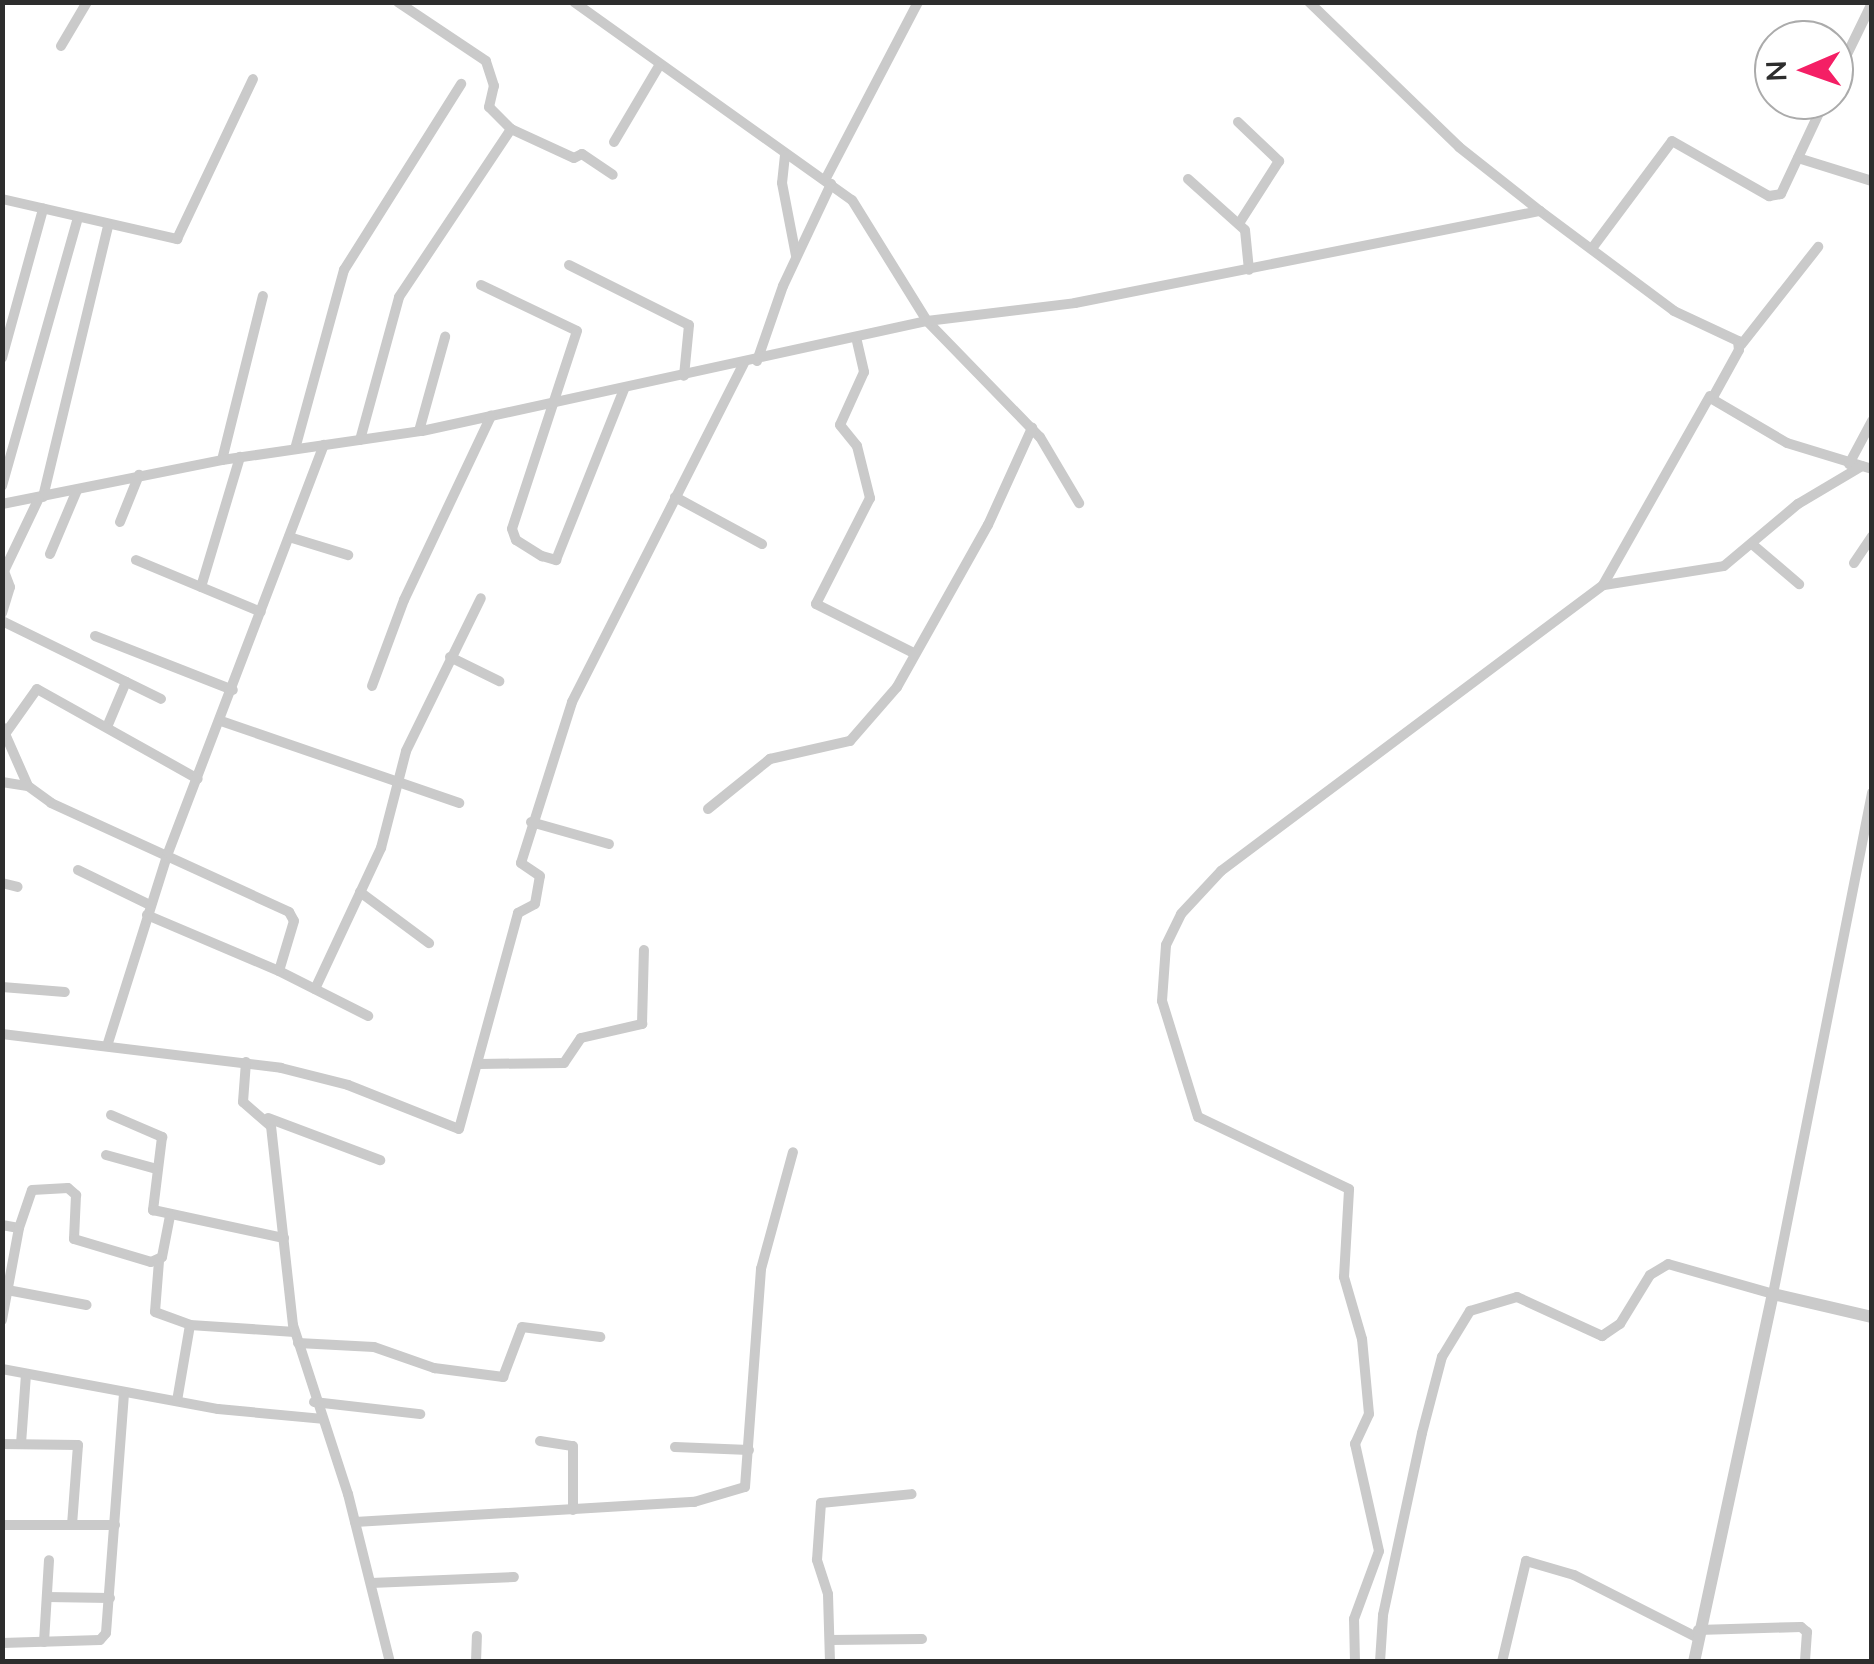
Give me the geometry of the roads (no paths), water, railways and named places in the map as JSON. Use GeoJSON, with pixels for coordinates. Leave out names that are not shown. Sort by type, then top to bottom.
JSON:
{"type":"FeatureCollection","features":[{"type":"Feature","properties":{"kind":"street"},"geometry":{"type":"LineString","coordinates":[[61,46],[87,2]]}},
{"type":"Feature","properties":{"kind":"street"},"geometry":{"type":"LineString","coordinates":[[398,2],[486,60],[494,86],[489,107],[511,129],[574,158],[582,154],[614,175]]}},
{"type":"Feature","properties":{"kind":"street"},"geometry":{"type":"LineString","coordinates":[[574,2],[659,66],[828,182],[865,216],[928,320],[1032,428],[1080,503]]}},
{"type":"Feature","properties":{"kind":"street"},"geometry":{"type":"LineString","coordinates":[[757,361],[828,182],[918,2]]}},
{"type":"Feature","properties":{"kind":"street"},"geometry":{"type":"LineString","coordinates":[[1310,3],[1460,147],[1540,211],[1674,311],[1741,345]]}},
{"type":"Feature","properties":{"kind":"street"},"geometry":{"type":"LineString","coordinates":[[1854,48],[1867,26],[1872,3]]}},
{"type":"Feature","properties":{"kind":"street"},"geometry":{"type":"LineString","coordinates":[[614,142],[659,66]]}},
{"type":"Feature","properties":{"kind":"street"},"geometry":{"type":"LineString","coordinates":[[2,199],[178,239],[252,79]]}},
{"type":"Feature","properties":{"kind":"street"},"geometry":{"type":"LineString","coordinates":[[295,449],[344,270],[461,84]]}},
{"type":"Feature","properties":{"kind":"street"},"geometry":{"type":"LineString","coordinates":[[1593,248],[1668,142],[1679,142],[1774,197],[1783,192],[1816,120]]}},
{"type":"Feature","properties":{"kind":"street"},"geometry":{"type":"LineString","coordinates":[[1238,122],[1279,161],[1240,222]]}},
{"type":"Feature","properties":{"kind":"street"},"geometry":{"type":"LineString","coordinates":[[360,440],[399,297],[511,129]]}},
{"type":"Feature","properties":{"kind":"street"},"geometry":{"type":"LineString","coordinates":[[785,155],[782,183],[796,257]]}},
{"type":"Feature","properties":{"kind":"street"},"geometry":{"type":"LineString","coordinates":[[1798,158],[1872,181]]}},
{"type":"Feature","properties":{"kind":"street"},"geometry":{"type":"LineString","coordinates":[[1188,179],[1240,222],[1251,244],[1249,270]]}},
{"type":"Feature","properties":{"kind":"street"},"geometry":{"type":"LineString","coordinates":[[2,358],[43,209]]}},
{"type":"Feature","properties":{"kind":"street"},"geometry":{"type":"LineString","coordinates":[[2,504],[222,460],[419,431],[744,364],[928,320],[1076,303],[1540,211]]}},
{"type":"Feature","properties":{"kind":"street"},"geometry":{"type":"LineString","coordinates":[[2,486],[78,218]]}},
{"type":"Feature","properties":{"kind":"street"},"geometry":{"type":"LineString","coordinates":[[2,613],[10,586],[4,572],[41,498],[108,226]]}},
{"type":"Feature","properties":{"kind":"street"},"geometry":{"type":"LineString","coordinates":[[1355,1662],[1354,1620],[1379,1552],[1355,1444],[1369,1414],[1362,1339],[1344,1277],[1349,1188],[1198,1117],[1162,1002],[1166,945],[1181,914],[1221,870],[1603,585],[1741,345],[1818,247]]}},
{"type":"Feature","properties":{"kind":"street"},"geometry":{"type":"LineString","coordinates":[[569,266],[689,325],[684,376]]}},
{"type":"Feature","properties":{"kind":"street"},"geometry":{"type":"LineString","coordinates":[[480,284],[577,331],[558,402],[512,529],[516,540],[554,562],[624,388]]}},
{"type":"Feature","properties":{"kind":"street"},"geometry":{"type":"LineString","coordinates":[[222,460],[263,296]]}},
{"type":"Feature","properties":{"kind":"street"},"geometry":{"type":"LineString","coordinates":[[419,431],[444,337]]}},
{"type":"Feature","properties":{"kind":"street"},"geometry":{"type":"LineString","coordinates":[[856,337],[866,364],[840,425],[856,446],[870,498],[816,604],[912,652]]}},
{"type":"Feature","properties":{"kind":"street"},"geometry":{"type":"LineString","coordinates":[[2,1034],[246,1062],[348,1085],[454,1130],[462,1125],[518,913],[532,909],[540,880],[521,867],[531,822],[572,702],[744,364]]}},
{"type":"Feature","properties":{"kind":"street"},"geometry":{"type":"LineString","coordinates":[[1710,396],[1788,443],[1867,468]]}},
{"type":"Feature","properties":{"kind":"street"},"geometry":{"type":"LineString","coordinates":[[372,686],[404,600],[491,416]]}},
{"type":"Feature","properties":{"kind":"street"},"geometry":{"type":"LineString","coordinates":[[1849,464],[1872,421]]}},
{"type":"Feature","properties":{"kind":"street"},"geometry":{"type":"LineString","coordinates":[[708,809],[770,759],[850,742],[897,687],[912,652],[988,526],[1032,428]]}},
{"type":"Feature","properties":{"kind":"street"},"geometry":{"type":"LineString","coordinates":[[108,1044],[168,853],[324,445]]}},
{"type":"Feature","properties":{"kind":"street"},"geometry":{"type":"LineString","coordinates":[[200,587],[240,457]]}},
{"type":"Feature","properties":{"kind":"street"},"geometry":{"type":"LineString","coordinates":[[1603,585],[1716,569],[1798,504],[1867,468]]}},
{"type":"Feature","properties":{"kind":"street"},"geometry":{"type":"LineString","coordinates":[[120,522],[139,476]]}},
{"type":"Feature","properties":{"kind":"street"},"geometry":{"type":"LineString","coordinates":[[50,554],[77,490]]}},
{"type":"Feature","properties":{"kind":"street"},"geometry":{"type":"LineString","coordinates":[[675,497],[762,544]]}},
{"type":"Feature","properties":{"kind":"street"},"geometry":{"type":"LineString","coordinates":[[1854,563],[1872,536]]}},
{"type":"Feature","properties":{"kind":"street"},"geometry":{"type":"LineString","coordinates":[[289,538],[348,555]]}},
{"type":"Feature","properties":{"kind":"street"},"geometry":{"type":"LineString","coordinates":[[1752,544],[1799,584]]}},
{"type":"Feature","properties":{"kind":"street"},"geometry":{"type":"LineString","coordinates":[[136,560],[261,612]]}},
{"type":"Feature","properties":{"kind":"street"},"geometry":{"type":"LineString","coordinates":[[315,989],[381,848],[394,782],[450,657],[482,598]]}},
{"type":"Feature","properties":{"kind":"street"},"geometry":{"type":"LineString","coordinates":[[2,621],[161,699]]}},
{"type":"Feature","properties":{"kind":"street"},"geometry":{"type":"LineString","coordinates":[[96,636],[233,690]]}},
{"type":"Feature","properties":{"kind":"street"},"geometry":{"type":"LineString","coordinates":[[450,657],[499,681]]}},
{"type":"Feature","properties":{"kind":"street"},"geometry":{"type":"LineString","coordinates":[[107,728],[126,682]]}},
{"type":"Feature","properties":{"kind":"street"},"geometry":{"type":"LineString","coordinates":[[28,786],[4,731],[37,689],[198,779]]}},
{"type":"Feature","properties":{"kind":"street"},"geometry":{"type":"LineString","coordinates":[[221,721],[459,803]]}},
{"type":"Feature","properties":{"kind":"street"},"geometry":{"type":"LineString","coordinates":[[2,782],[28,786],[51,802],[289,912],[294,921],[279,971]]}},
{"type":"Feature","properties":{"kind":"street"},"geometry":{"type":"LineString","coordinates":[[1694,1662],[1697,1633],[1773,1294],[1872,793]]}},
{"type":"Feature","properties":{"kind":"street"},"geometry":{"type":"LineString","coordinates":[[531,822],[609,844]]}},
{"type":"Feature","properties":{"kind":"street"},"geometry":{"type":"LineString","coordinates":[[78,870],[149,910],[368,1016]]}},
{"type":"Feature","properties":{"kind":"street"},"geometry":{"type":"LineString","coordinates":[[2,883],[18,887]]}},
{"type":"Feature","properties":{"kind":"street"},"geometry":{"type":"LineString","coordinates":[[360,892],[428,943]]}},
{"type":"Feature","properties":{"kind":"street"},"geometry":{"type":"LineString","coordinates":[[479,1064],[564,1063],[581,1038],[642,1024],[644,950]]}},
{"type":"Feature","properties":{"kind":"street"},"geometry":{"type":"LineString","coordinates":[[2,987],[64,992]]}},
{"type":"Feature","properties":{"kind":"street"},"geometry":{"type":"LineString","coordinates":[[246,1062],[242,1099],[266,1117],[380,1160]]}},
{"type":"Feature","properties":{"kind":"street"},"geometry":{"type":"LineString","coordinates":[[111,1115],[162,1137],[150,1206],[170,1216],[284,1238]]}},
{"type":"Feature","properties":{"kind":"street"},"geometry":{"type":"LineString","coordinates":[[266,1117],[296,1337],[355,1522],[390,1662]]}},
{"type":"Feature","properties":{"kind":"street"},"geometry":{"type":"LineString","coordinates":[[355,1522],[572,1510],[728,1495],[747,1483],[764,1253],[793,1152]]}},
{"type":"Feature","properties":{"kind":"street"},"geometry":{"type":"LineString","coordinates":[[106,1155],[157,1169]]}},
{"type":"Feature","properties":{"kind":"street"},"geometry":{"type":"LineString","coordinates":[[2,1320],[4,1290],[32,1190],[68,1188],[76,1195],[70,1232],[79,1243],[159,1261]]}},
{"type":"Feature","properties":{"kind":"street"},"geometry":{"type":"LineString","coordinates":[[170,1216],[159,1261],[155,1312],[190,1324],[374,1347],[434,1368],[504,1377],[522,1327],[600,1338]]}},
{"type":"Feature","properties":{"kind":"street"},"geometry":{"type":"LineString","coordinates":[[2,1225],[19,1228]]}},
{"type":"Feature","properties":{"kind":"street"},"geometry":{"type":"LineString","coordinates":[[1380,1662],[1422,1433],[1442,1356],[1470,1312],[1517,1297],[1602,1336],[1620,1324],[1650,1275],[1668,1264],[1872,1317]]}},
{"type":"Feature","properties":{"kind":"street"},"geometry":{"type":"LineString","coordinates":[[4,1290],[87,1305]]}},
{"type":"Feature","properties":{"kind":"street"},"geometry":{"type":"LineString","coordinates":[[177,1402],[190,1324]]}},
{"type":"Feature","properties":{"kind":"street"},"geometry":{"type":"LineString","coordinates":[[2,1369],[124,1394],[323,1419]]}},
{"type":"Feature","properties":{"kind":"street"},"geometry":{"type":"LineString","coordinates":[[21,1444],[26,1374]]}},
{"type":"Feature","properties":{"kind":"street"},"geometry":{"type":"LineString","coordinates":[[2,1643],[100,1640],[110,1598],[124,1394]]}},
{"type":"Feature","properties":{"kind":"street"},"geometry":{"type":"LineString","coordinates":[[314,1402],[348,1400],[420,1414]]}},
{"type":"Feature","properties":{"kind":"street"},"geometry":{"type":"LineString","coordinates":[[540,1441],[574,1446],[572,1510]]}},
{"type":"Feature","properties":{"kind":"street"},"geometry":{"type":"LineString","coordinates":[[2,1444],[78,1445],[72,1525]]}},
{"type":"Feature","properties":{"kind":"street"},"geometry":{"type":"LineString","coordinates":[[675,1446],[749,1450]]}},
{"type":"Feature","properties":{"kind":"street"},"geometry":{"type":"LineString","coordinates":[[830,1662],[817,1560],[821,1503],[912,1494]]}},
{"type":"Feature","properties":{"kind":"street"},"geometry":{"type":"LineString","coordinates":[[2,1525],[115,1524]]}},
{"type":"Feature","properties":{"kind":"street"},"geometry":{"type":"LineString","coordinates":[[44,1642],[49,1560]]}},
{"type":"Feature","properties":{"kind":"street"},"geometry":{"type":"LineString","coordinates":[[1502,1662],[1526,1562],[1574,1575],[1697,1633],[1801,1628],[1807,1632],[1805,1662]]}},
{"type":"Feature","properties":{"kind":"street"},"geometry":{"type":"LineString","coordinates":[[372,1584],[514,1576]]}},
{"type":"Feature","properties":{"kind":"street"},"geometry":{"type":"LineString","coordinates":[[47,1597],[110,1598]]}},
{"type":"Feature","properties":{"kind":"street"},"geometry":{"type":"LineString","coordinates":[[476,1662],[477,1636]]}},
{"type":"Feature","properties":{"kind":"street"},"geometry":{"type":"LineString","coordinates":[[830,1640],[922,1639]]}}]}
